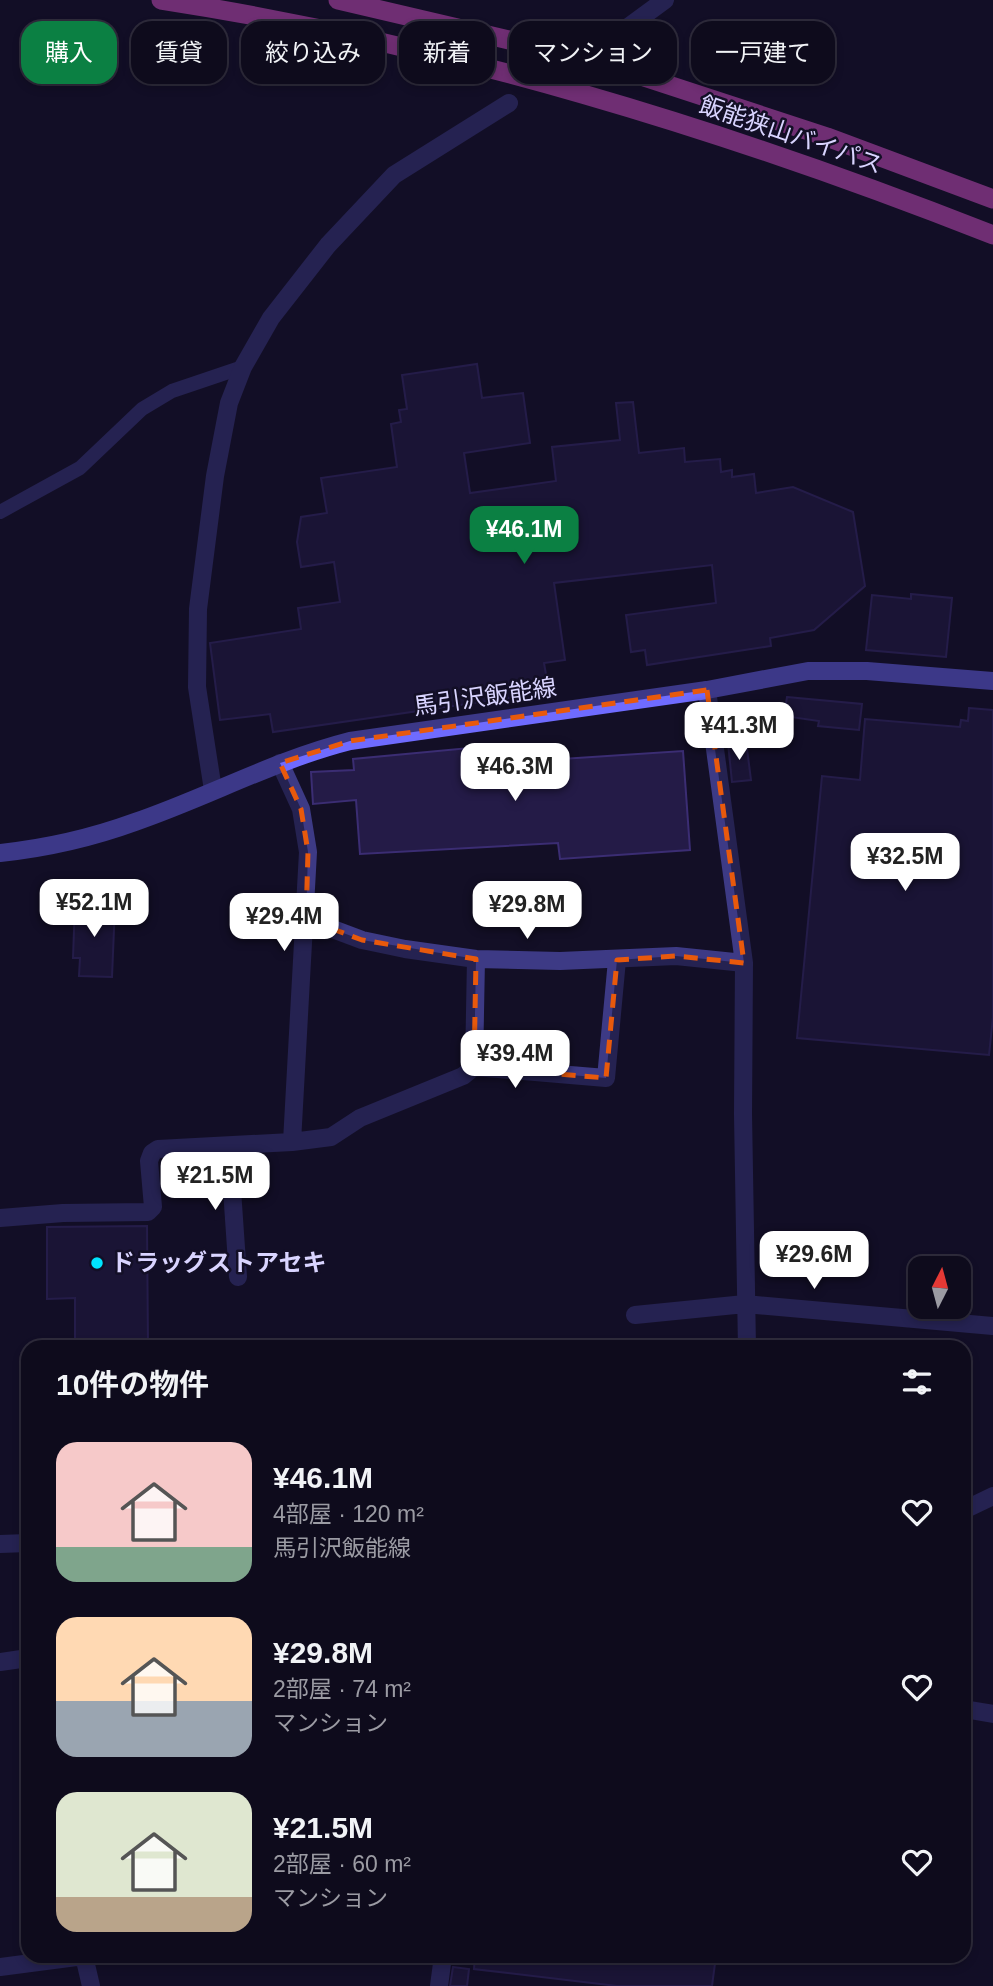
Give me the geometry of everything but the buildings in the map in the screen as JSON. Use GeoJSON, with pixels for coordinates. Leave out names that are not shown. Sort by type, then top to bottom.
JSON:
{"type":"FeatureCollection","features":[{"type":"Feature","properties":{"kind":"highway","name":"飯能狭山バイパス"},"geometry":{"type":"LineString","coordinates":[[161,0],[281,20],[408,48],[542,82],[737,141],[881,191],[993,235]]}},
{"type":"Feature","properties":{"kind":"highway","name":"飯能狭山バイパス"},"geometry":{"type":"LineString","coordinates":[[338,0],[509,40]]}},
{"type":"Feature","properties":{"kind":"highway","name":"飯能狭山バイパス"},"geometry":{"type":"LineString","coordinates":[[665,84],[827,137],[993,199]]}},
{"type":"Feature","properties":{"kind":"main road","name":"馬引沢飯能線"},"geometry":{"type":"LineString","coordinates":[[0,853],[39,849],[137,822],[280,763],[350,741],[707,690],[808,671],[867,671],[993,681]]}},
{"type":"Feature","properties":{"kind":"street"},"geometry":{"type":"LineString","coordinates":[[636,21],[665,0]]}},
{"type":"Feature","properties":{"kind":"street"},"geometry":{"type":"LineString","coordinates":[[213,790],[197,687],[198,610],[215,476],[229,403],[243,368],[271,318],[319,256],[394,175],[509,103]]}},
{"type":"Feature","properties":{"kind":"street"},"geometry":{"type":"LineString","coordinates":[[707,690],[744,963],[747,1340]]}},
{"type":"Feature","properties":{"kind":"street"},"geometry":{"type":"LineString","coordinates":[[280,763],[301,809],[308,852],[292,1142]]}},
{"type":"Feature","properties":{"kind":"street"},"geometry":{"type":"LineString","coordinates":[[306,919],[362,940],[405,949],[476,958],[617,960],[676,956],[744,963]]}},
{"type":"Feature","properties":{"kind":"street"},"geometry":{"type":"LineString","coordinates":[[474,1067],[476,958]]}},
{"type":"Feature","properties":{"kind":"street"},"geometry":{"type":"LineString","coordinates":[[0,1218],[63,1213],[148,1212],[153,1207],[149,1161],[152,1153],[158,1149],[292,1142],[331,1137],[360,1118],[463,1076],[474,1067],[606,1078],[617,960]]}},
{"type":"Feature","properties":{"kind":"street"},"geometry":{"type":"LineString","coordinates":[[229,1146],[238,1277]]}},
{"type":"Feature","properties":{"kind":"street"},"geometry":{"type":"LineString","coordinates":[[635,1315],[745,1304],[993,1326]]}},
{"type":"Feature","properties":{"kind":"street"},"geometry":{"type":"LineString","coordinates":[[971,1507],[993,1496]]}},
{"type":"Feature","properties":{"kind":"street"},"geometry":{"type":"LineString","coordinates":[[0,1544],[21,1543]]}},
{"type":"Feature","properties":{"kind":"street"},"geometry":{"type":"LineString","coordinates":[[0,1662],[21,1659]]}},
{"type":"Feature","properties":{"kind":"street"},"geometry":{"type":"LineString","coordinates":[[971,1710],[993,1714]]}},
{"type":"Feature","properties":{"kind":"street"},"geometry":{"type":"LineString","coordinates":[[0,1967],[31,1963]]}},
{"type":"Feature","properties":{"kind":"street"},"geometry":{"type":"LineString","coordinates":[[85,1963],[90,1986]]}},
{"type":"Feature","properties":{"kind":"street"},"geometry":{"type":"LineString","coordinates":[[439,1986],[442,1963]]}},
{"type":"Feature","properties":{"kind":"lane"},"geometry":{"type":"LineString","coordinates":[[0,512],[80,468],[142,409],[172,391],[243,368]]}},
{"type":"Feature","properties":{"kind":"highlighted area"},"geometry":{"type":"Polygon","coordinates":[[[707,690],[744,963],[676,956],[617,960],[606,1078],[474,1067],[476,959],[362,940],[306,919],[308,852],[301,809],[280,763],[350,741],[707,690]]]}},
{"type":"Feature","properties":{"kind":"place","name":"ドラッグストアセキ"},"geometry":{"type":"Point","coordinates":[97,1263]}}]}
